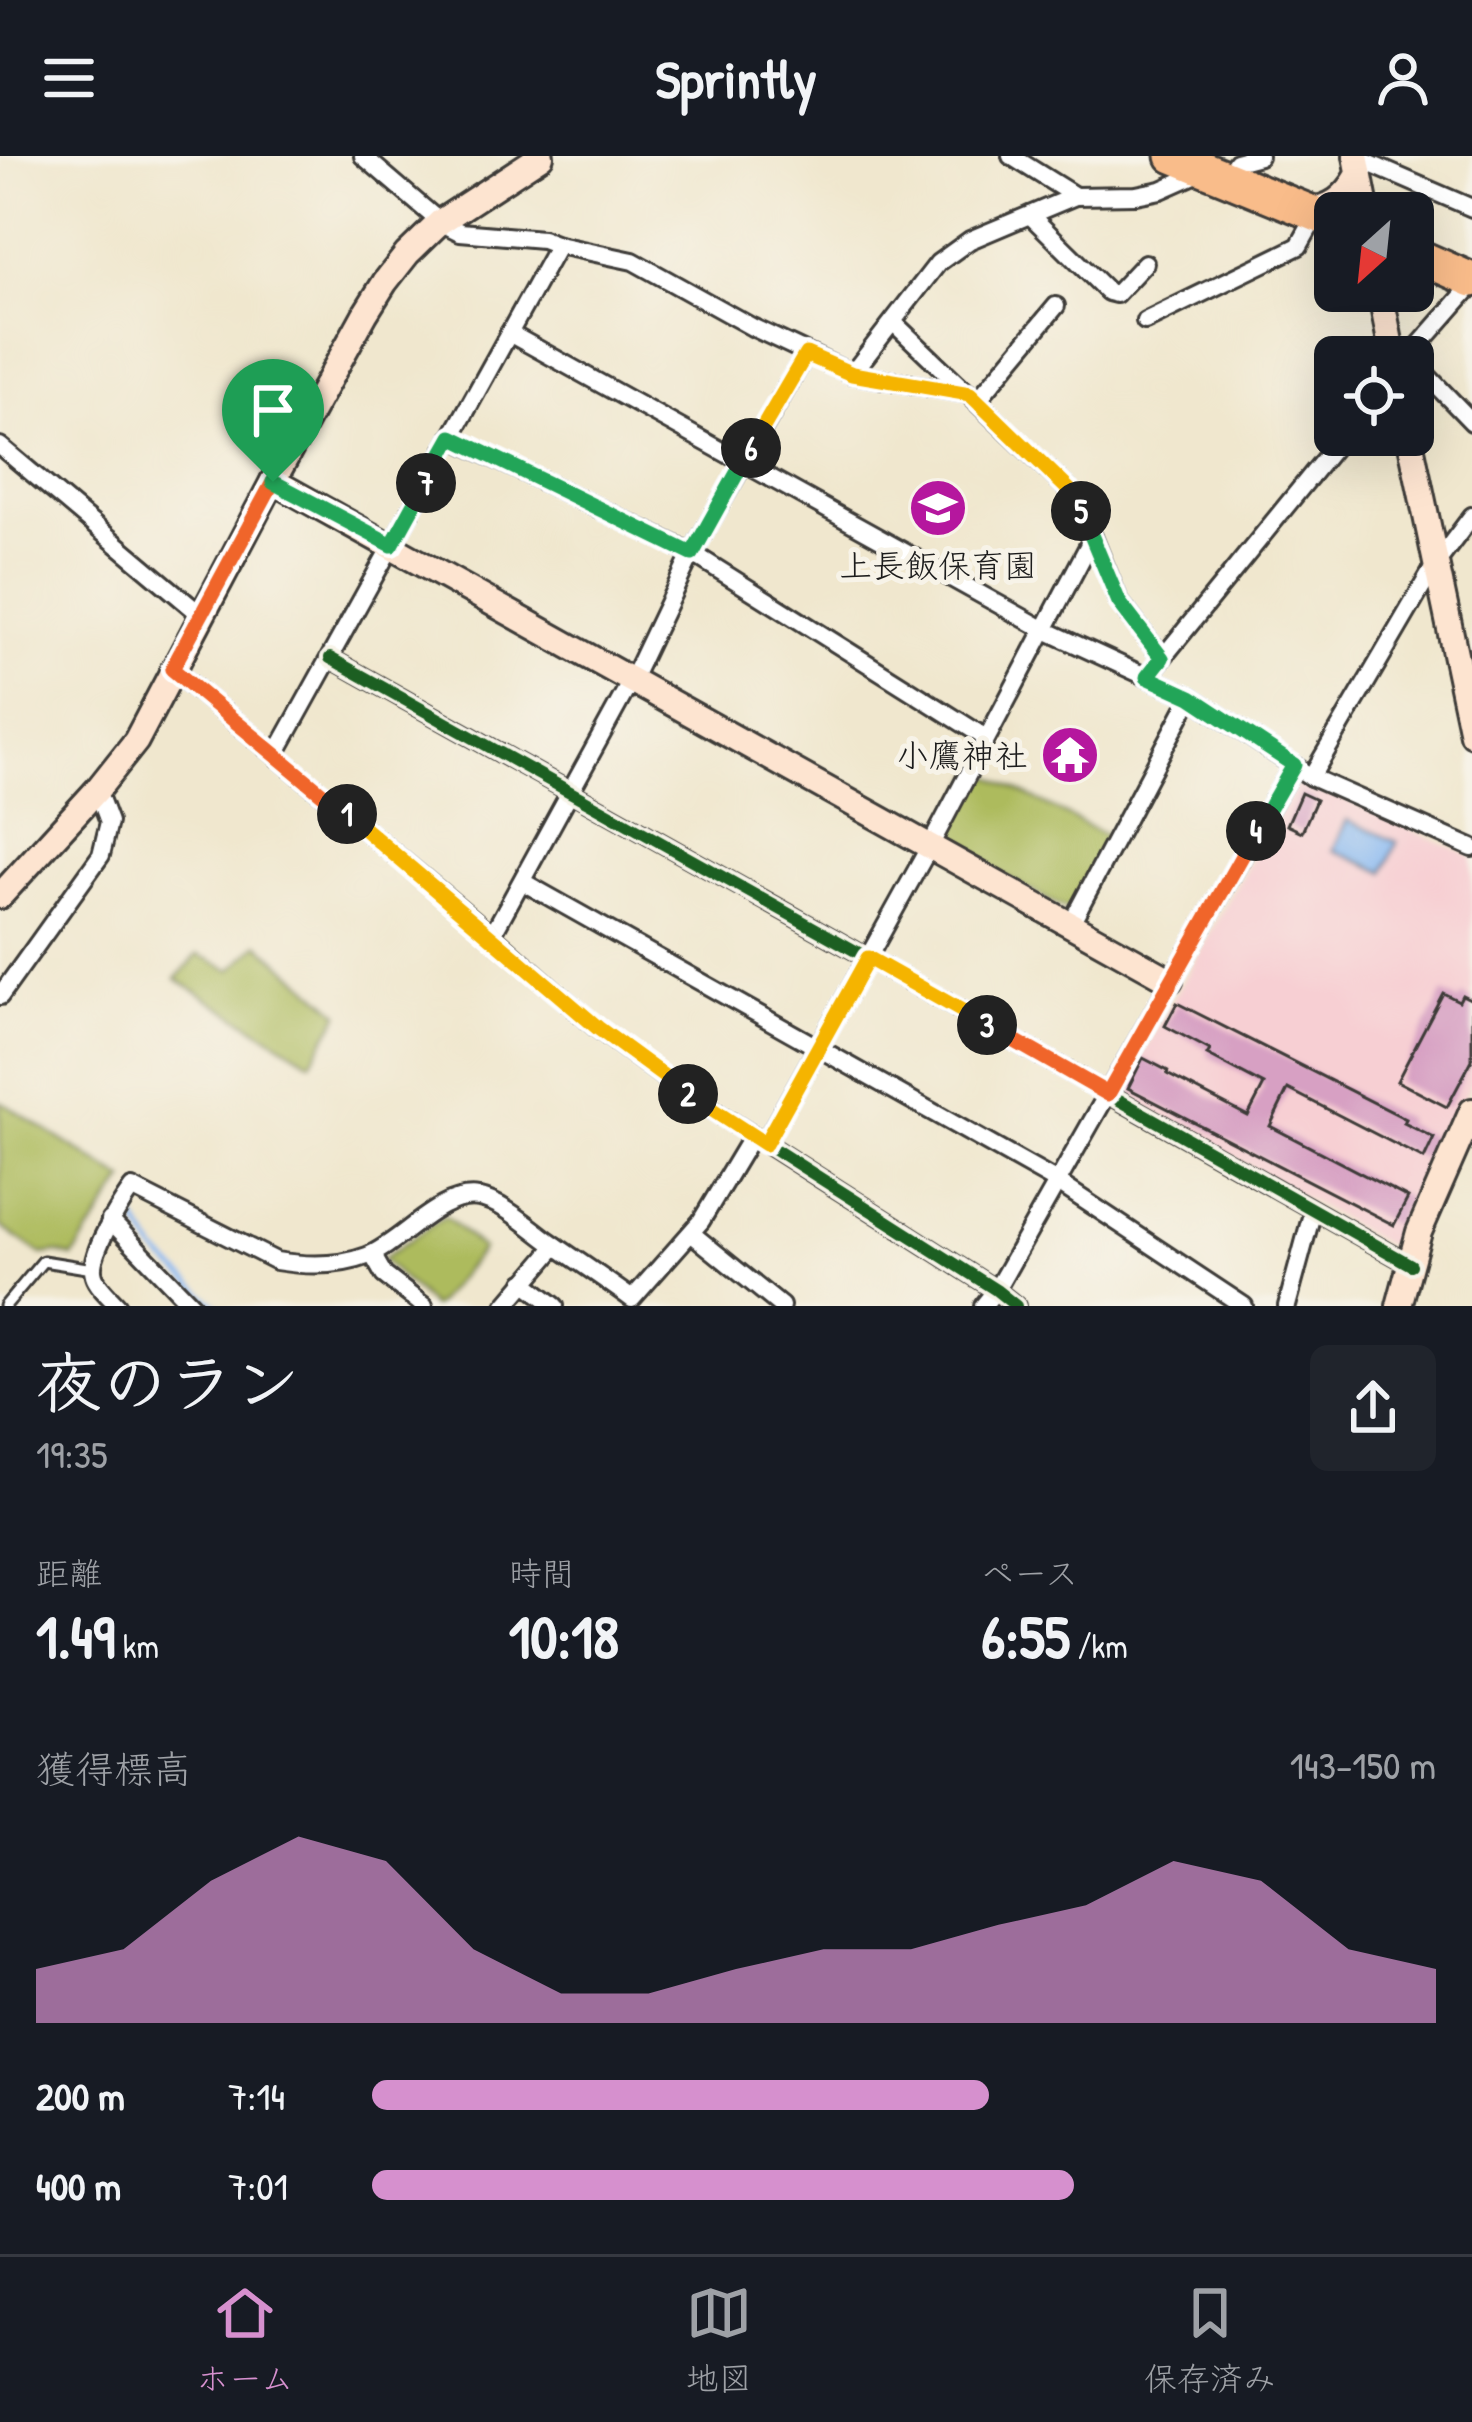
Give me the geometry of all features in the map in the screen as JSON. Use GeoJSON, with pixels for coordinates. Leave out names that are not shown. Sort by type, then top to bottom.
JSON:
{"type":"FeatureCollection","features":[{"type":"Feature","properties":{"kind":"highway"},"geometry":{"type":"LineString","coordinates":[[1173,156],[1314,213]]}},
{"type":"Feature","properties":{"kind":"highway"},"geometry":{"type":"LineString","coordinates":[[1434,269],[1472,283]]}},
{"type":"Feature","properties":{"kind":"street"},"geometry":{"type":"LineString","coordinates":[[363,156],[440,222],[460,232],[542,239],[633,261],[852,374],[974,397]]}},
{"type":"Feature","properties":{"kind":"street"},"geometry":{"type":"LineString","coordinates":[[0,896],[136,741],[375,298],[407,254],[440,222],[541,156]]}},
{"type":"Feature","properties":{"kind":"street"},"geometry":{"type":"LineString","coordinates":[[1011,156],[1075,196]]}},
{"type":"Feature","properties":{"kind":"street"},"geometry":{"type":"LineString","coordinates":[[852,374],[951,251],[1075,196],[1161,190],[1259,156]]}},
{"type":"Feature","properties":{"kind":"street"},"geometry":{"type":"LineString","coordinates":[[1355,161],[1472,208]]}},
{"type":"Feature","properties":{"kind":"street"},"geometry":{"type":"LineString","coordinates":[[1355,161],[1362,192]]}},
{"type":"Feature","properties":{"kind":"street"},"geometry":{"type":"LineString","coordinates":[[1349,192],[1355,161]]}},
{"type":"Feature","properties":{"kind":"street"},"geometry":{"type":"LineString","coordinates":[[1030,215],[1108,292],[1116,294],[1145,263]]}},
{"type":"Feature","properties":{"kind":"street"},"geometry":{"type":"LineString","coordinates":[[1145,321],[1299,246],[1314,224]]}},
{"type":"Feature","properties":{"kind":"street"},"geometry":{"type":"LineString","coordinates":[[276,754],[558,245]]}},
{"type":"Feature","properties":{"kind":"street"},"geometry":{"type":"LineString","coordinates":[[1429,336],[1472,283]]}},
{"type":"Feature","properties":{"kind":"street"},"geometry":{"type":"LineString","coordinates":[[974,397],[1056,306]]}},
{"type":"Feature","properties":{"kind":"street"},"geometry":{"type":"LineString","coordinates":[[893,322],[1069,490],[1119,602],[1162,658]]}},
{"type":"Feature","properties":{"kind":"street"},"geometry":{"type":"LineString","coordinates":[[509,333],[1045,630],[1191,697],[1311,777],[1472,848]]}},
{"type":"Feature","properties":{"kind":"street"},"geometry":{"type":"LineString","coordinates":[[492,935],[632,679],[692,554],[806,354]]}},
{"type":"Feature","properties":{"kind":"street"},"geometry":{"type":"LineString","coordinates":[[1434,383],[1472,422]]}},
{"type":"Feature","properties":{"kind":"street"},"geometry":{"type":"LineString","coordinates":[[452,437],[692,554],[986,738]]}},
{"type":"Feature","properties":{"kind":"street"},"geometry":{"type":"LineString","coordinates":[[0,446],[201,615]]}},
{"type":"Feature","properties":{"kind":"street"},"geometry":{"type":"LineString","coordinates":[[1147,677],[1327,456]]}},
{"type":"Feature","properties":{"kind":"street"},"geometry":{"type":"LineString","coordinates":[[1413,456],[1472,734]]}},
{"type":"Feature","properties":{"kind":"street"},"geometry":{"type":"LineString","coordinates":[[273,482],[1170,980]]}},
{"type":"Feature","properties":{"kind":"street"},"geometry":{"type":"LineString","coordinates":[[1311,777],[1435,565],[1472,516]]}},
{"type":"Feature","properties":{"kind":"street"},"geometry":{"type":"LineString","coordinates":[[118,1306],[94,1278],[93,1269],[110,1220],[132,1188],[276,1261],[302,1265],[346,1263],[372,1254],[435,1210],[464,1198],[482,1197],[632,1299],[701,1221],[820,1047],[1093,537]]}},
{"type":"Feature","properties":{"kind":"street"},"geometry":{"type":"LineString","coordinates":[[330,658],[1411,1265]]}},
{"type":"Feature","properties":{"kind":"street"},"geometry":{"type":"LineString","coordinates":[[172,669],[598,1028],[683,1091],[1016,1306]]}},
{"type":"Feature","properties":{"kind":"street"},"geometry":{"type":"LineString","coordinates":[[1070,925],[1191,697]]}},
{"type":"Feature","properties":{"kind":"street"},"geometry":{"type":"LineString","coordinates":[[982,1306],[996,1290],[1294,765]]}},
{"type":"Feature","properties":{"kind":"street"},"geometry":{"type":"LineString","coordinates":[[0,996],[100,855],[109,822],[97,790]]}},
{"type":"Feature","properties":{"kind":"street"},"geometry":{"type":"LineString","coordinates":[[523,881],[1057,1182],[1244,1306]]}},
{"type":"Feature","properties":{"kind":"street"},"geometry":{"type":"LineString","coordinates":[[1399,1306],[1419,1232],[1472,1111]]}},
{"type":"Feature","properties":{"kind":"street"},"geometry":{"type":"LineString","coordinates":[[1287,1306],[1313,1210]]}},
{"type":"Feature","properties":{"kind":"street"},"geometry":{"type":"LineString","coordinates":[[110,1220],[193,1306]]}},
{"type":"Feature","properties":{"kind":"street"},"geometry":{"type":"LineString","coordinates":[[691,1233],[781,1306]]}},
{"type":"Feature","properties":{"kind":"street"},"geometry":{"type":"LineString","coordinates":[[505,1306],[556,1246]]}},
{"type":"Feature","properties":{"kind":"street"},"geometry":{"type":"LineString","coordinates":[[372,1254],[384,1275],[424,1306]]}},
{"type":"Feature","properties":{"kind":"street"},"geometry":{"type":"LineString","coordinates":[[524,1282],[555,1306]]}},
{"type":"Feature","properties":{"kind":"lane"},"geometry":{"type":"LineString","coordinates":[[5,1306],[43,1261],[93,1269]]}},
{"type":"Feature","properties":{"kind":"shaded area"},"geometry":{"type":"Polygon","coordinates":[[[1307,783],[1472,856],[1472,1080],[1403,1248],[1397,1251],[1124,1094],[1292,786],[1307,783]]]}},
{"type":"Feature","properties":{"kind":"green space"},"geometry":{"type":"Polygon","coordinates":[[[977,769],[1110,838],[1074,906],[1064,909],[944,842],[941,835],[977,769]]]}},
{"type":"Feature","properties":{"kind":"green space"},"geometry":{"type":"Polygon","coordinates":[[[259,944],[340,1013],[311,1062],[176,979],[198,954],[231,970],[259,944]]]}},
{"type":"Feature","properties":{"kind":"green space"},"geometry":{"type":"Polygon","coordinates":[[[0,1101],[125,1180],[73,1257],[42,1255],[0,1226],[0,1101]]]}},
{"type":"Feature","properties":{"kind":"green space"},"geometry":{"type":"Polygon","coordinates":[[[445,1216],[482,1249],[431,1306],[382,1259],[445,1216]]]}},
{"type":"Feature","properties":{"kind":"water"},"geometry":{"type":"Polygon","coordinates":[[[1347,820],[1397,842],[1384,872],[1333,850],[1347,820]]]}},
{"type":"Feature","properties":{"kind":"building"},"geometry":{"type":"Polygon","coordinates":[[[1301,793],[1316,800],[1302,832],[1287,825],[1301,793]]]}},
{"type":"Feature","properties":{"kind":"building"},"geometry":{"type":"Polygon","coordinates":[[[1443,993],[1459,1001],[1462,995],[1472,1000],[1472,1060],[1447,1107],[1397,1081],[1443,993]]]}},
{"type":"Feature","properties":{"kind":"building"},"geometry":{"type":"Polygon","coordinates":[[[1177,1003],[1406,1119],[1404,1123],[1434,1138],[1424,1159],[1288,1089],[1270,1126],[1408,1198],[1394,1225],[1128,1088],[1143,1058],[1248,1116],[1264,1085],[1165,1026],[1177,1003]]]}},
{"type":"Feature","properties":{"kind":"waterway"},"geometry":{"type":"LineString","coordinates":[[128,1208],[156,1252],[217,1306]]}},
{"type":"Feature","properties":{"kind":"cycle path"},"geometry":{"type":"LineString","coordinates":[[330,658],[1411,1265]]}},
{"type":"Feature","properties":{"kind":"cycle path"},"geometry":{"type":"LineString","coordinates":[[172,669],[597,1028],[683,1091],[1016,1306]]}},
{"type":"Feature","properties":{"kind":"place","name":"上長飯保育園"},"geometry":{"type":"Point","coordinates":[938,508]}},
{"type":"Feature","properties":{"kind":"place","name":"小鷹神社"},"geometry":{"type":"Point","coordinates":[1070,755]}},
{"type":"Feature","properties":{"kind":"route"},"geometry":{"type":"LineString","coordinates":[[806,354],[852,374],[970,394],[1069,490],[1119,602],[1162,658],[1147,677],[1191,697],[1294,765],[1108,1094],[868,958],[765,1144],[598,1028],[172,669],[273,482],[392,545],[452,437],[692,554],[806,354]]}}]}
